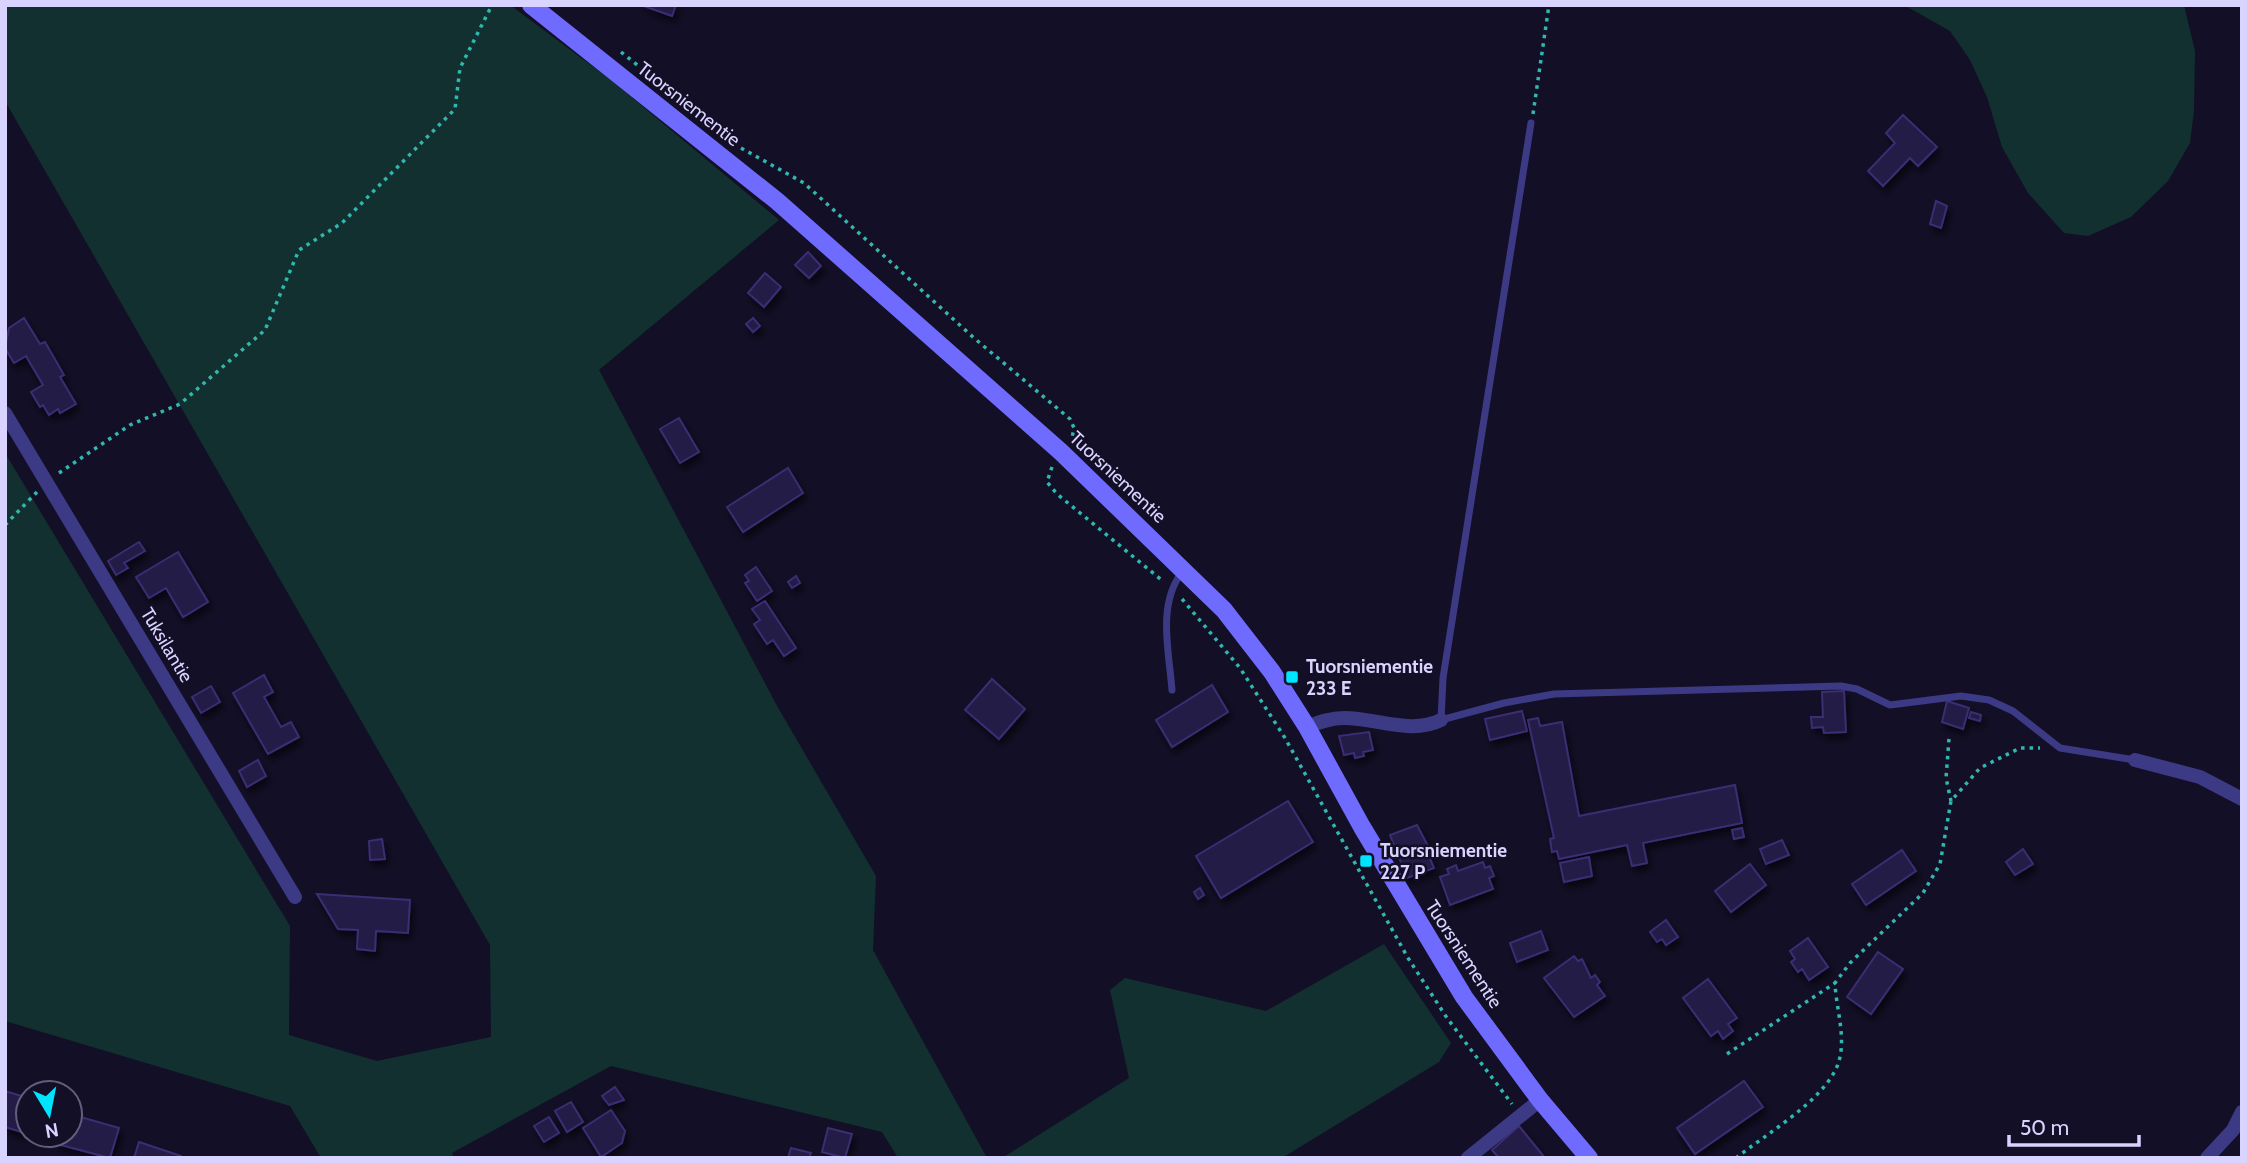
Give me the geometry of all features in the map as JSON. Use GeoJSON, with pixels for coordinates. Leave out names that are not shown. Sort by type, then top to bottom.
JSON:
{"type":"FeatureCollection","features":[{"type":"Feature","properties":{"kind":"main road","name":"Tuorsniementie"},"geometry":{"type":"LineString","coordinates":[[531,5],[777,201],[1062,452],[1224,610],[1254,646],[1307,727],[1442,963],[1539,1100],[1589,1158]]}},
{"type":"Feature","properties":{"kind":"street","name":"Tuksilantie"},"geometry":{"type":"LineString","coordinates":[[5,413],[295,897]]}},
{"type":"Feature","properties":{"kind":"street"},"geometry":{"type":"LineString","coordinates":[[1307,727],[1331,718],[1362,719],[1416,728],[1441,720]]}},
{"type":"Feature","properties":{"kind":"street"},"geometry":{"type":"LineString","coordinates":[[2135,760],[2200,777],[2242,799]]}},
{"type":"Feature","properties":{"kind":"street"},"geometry":{"type":"LineString","coordinates":[[1468,1158],[1539,1100]]}},
{"type":"Feature","properties":{"kind":"street"},"geometry":{"type":"LineString","coordinates":[[2207,1158],[2233,1130],[2242,1112]]}},
{"type":"Feature","properties":{"kind":"lane"},"geometry":{"type":"LineString","coordinates":[[1531,123],[1443,678],[1441,720],[1504,703],[1554,694],[1840,686],[1857,689],[1890,705],[1961,696],[1989,700],[2013,711],[2060,748],[2135,760]]}},
{"type":"Feature","properties":{"kind":"lane"},"geometry":{"type":"LineString","coordinates":[[1172,690],[1167,613],[1171,587],[1184,570]]}},
{"type":"Feature","properties":{"kind":"path"},"geometry":{"type":"LineString","coordinates":[[5,525],[47,482],[130,425],[180,404],[265,330],[299,250],[342,223],[455,109],[460,68],[492,5]]}},
{"type":"Feature","properties":{"kind":"path"},"geometry":{"type":"LineString","coordinates":[[1531,123],[1549,5]]}},
{"type":"Feature","properties":{"kind":"path"},"geometry":{"type":"LineString","coordinates":[[612,45],[682,101]]}},
{"type":"Feature","properties":{"kind":"path"},"geometry":{"type":"LineString","coordinates":[[732,141],[804,183],[974,338],[1070,419],[1074,428],[1072,438],[1047,475],[1046,482],[1057,494],[1171,587],[1240,668],[1285,738],[1390,929],[1447,1018],[1521,1115]]}},
{"type":"Feature","properties":{"kind":"path"},"geometry":{"type":"LineString","coordinates":[[1727,1054],[1835,983],[1850,963],[1923,893],[1940,864],[1951,801],[1946,778],[1949,738]]}},
{"type":"Feature","properties":{"kind":"path"},"geometry":{"type":"LineString","coordinates":[[1951,801],[1980,768],[2021,748],[2060,748]]}},
{"type":"Feature","properties":{"kind":"path"},"geometry":{"type":"LineString","coordinates":[[1355,866],[1366,861]]}},
{"type":"Feature","properties":{"kind":"path"},"geometry":{"type":"LineString","coordinates":[[1736,1158],[1821,1091],[1839,1063],[1841,1031],[1835,983]]}},
{"type":"Feature","properties":{"kind":"green space"},"geometry":{"type":"Polygon","coordinates":[[[5,5],[510,5],[611,80],[779,220],[599,370],[776,704],[876,876],[873,950],[987,1158],[898,1158],[882,1132],[611,1066],[452,1153],[455,1158],[321,1158],[290,1106],[5,1021],[5,453],[290,926],[289,1035],[377,1061],[491,1037],[490,945],[5,101],[5,5]]]}},
{"type":"Feature","properties":{"kind":"green space"},"geometry":{"type":"Polygon","coordinates":[[[1904,5],[2184,5],[2195,51],[2194,111],[2190,143],[2168,181],[2131,217],[2088,236],[2064,233],[2028,193],[2002,147],[1987,97],[1970,60],[1950,31],[1904,5]]]}},
{"type":"Feature","properties":{"kind":"green space"},"geometry":{"type":"Polygon","coordinates":[[[1384,944],[1451,1043],[1439,1062],[1282,1158],[1002,1158],[1129,1078],[1110,990],[1125,978],[1266,1011],[1384,944]]]}},
{"type":"Feature","properties":{"kind":"building"},"geometry":{"type":"Polygon","coordinates":[[[641,5],[676,5],[672,16],[641,5]]]}},
{"type":"Feature","properties":{"kind":"building"},"geometry":{"type":"Polygon","coordinates":[[[1903,115],[1937,147],[1918,166],[1910,158],[1883,186],[1868,171],[1895,143],[1886,133],[1903,115]]]}},
{"type":"Feature","properties":{"kind":"building"},"geometry":{"type":"Polygon","coordinates":[[[1936,201],[1947,206],[1941,228],[1930,224],[1936,201]]]}},
{"type":"Feature","properties":{"kind":"building"},"geometry":{"type":"Polygon","coordinates":[[[808,252],[821,266],[809,278],[795,265],[808,252]]]}},
{"type":"Feature","properties":{"kind":"building"},"geometry":{"type":"Polygon","coordinates":[[[765,273],[781,287],[764,307],[748,293],[765,273]]]}},
{"type":"Feature","properties":{"kind":"building"},"geometry":{"type":"Polygon","coordinates":[[[24,318],[40,344],[45,342],[64,375],[60,377],[76,404],[60,413],[58,409],[49,415],[43,405],[40,407],[31,392],[43,385],[26,356],[14,363],[5,348],[9,328],[24,318]]]}},
{"type":"Feature","properties":{"kind":"building"},"geometry":{"type":"Polygon","coordinates":[[[753,318],[760,326],[753,332],[746,324],[753,318]]]}},
{"type":"Feature","properties":{"kind":"building"},"geometry":{"type":"Polygon","coordinates":[[[679,418],[699,452],[680,463],[660,429],[679,418]]]}},
{"type":"Feature","properties":{"kind":"building"},"geometry":{"type":"Polygon","coordinates":[[[788,468],[803,493],[743,532],[727,507],[788,468]]]}},
{"type":"Feature","properties":{"kind":"building"},"geometry":{"type":"Polygon","coordinates":[[[139,542],[145,551],[124,563],[128,568],[116,575],[108,561],[139,542]]]}},
{"type":"Feature","properties":{"kind":"building"},"geometry":{"type":"Polygon","coordinates":[[[178,552],[208,602],[183,617],[166,588],[149,598],[136,577],[178,552]]]}},
{"type":"Feature","properties":{"kind":"building"},"geometry":{"type":"Polygon","coordinates":[[[756,567],[772,591],[757,601],[745,583],[749,581],[745,575],[756,567]]]}},
{"type":"Feature","properties":{"kind":"building"},"geometry":{"type":"Polygon","coordinates":[[[796,576],[800,583],[792,588],[788,582],[796,576]]]}},
{"type":"Feature","properties":{"kind":"building"},"geometry":{"type":"Polygon","coordinates":[[[765,601],[796,648],[784,656],[773,640],[767,644],[754,624],[760,620],[752,609],[765,601]]]}},
{"type":"Feature","properties":{"kind":"building"},"geometry":{"type":"Polygon","coordinates":[[[264,675],[273,692],[264,697],[281,727],[291,722],[299,737],[268,754],[233,693],[264,675]]]}},
{"type":"Feature","properties":{"kind":"building"},"geometry":{"type":"Polygon","coordinates":[[[992,679],[1025,709],[999,739],[965,710],[992,679]]]}},
{"type":"Feature","properties":{"kind":"building"},"geometry":{"type":"Polygon","coordinates":[[[1212,685],[1228,712],[1172,747],[1156,720],[1212,685]]]}},
{"type":"Feature","properties":{"kind":"building"},"geometry":{"type":"Polygon","coordinates":[[[211,686],[220,702],[201,713],[192,697],[211,686]]]}},
{"type":"Feature","properties":{"kind":"building"},"geometry":{"type":"Polygon","coordinates":[[[1844,691],[1846,732],[1824,733],[1823,727],[1812,728],[1811,717],[1823,717],[1822,692],[1844,691]]]}},
{"type":"Feature","properties":{"kind":"building"},"geometry":{"type":"Polygon","coordinates":[[[1947,701],[1969,708],[1963,729],[1942,722],[1947,701]]]}},
{"type":"Feature","properties":{"kind":"building"},"geometry":{"type":"Polygon","coordinates":[[[1522,711],[1527,731],[1490,740],[1485,719],[1522,711]]]}},
{"type":"Feature","properties":{"kind":"building"},"geometry":{"type":"Polygon","coordinates":[[[1971,712],[1981,715],[1980,721],[1969,718],[1971,712]]]}},
{"type":"Feature","properties":{"kind":"building"},"geometry":{"type":"Polygon","coordinates":[[[1538,718],[1540,726],[1562,722],[1579,816],[1735,785],[1742,823],[1643,843],[1647,863],[1632,866],[1627,845],[1559,859],[1557,851],[1552,852],[1550,839],[1554,838],[1528,720],[1538,718]]]}},
{"type":"Feature","properties":{"kind":"building"},"geometry":{"type":"Polygon","coordinates":[[[1369,732],[1373,750],[1363,752],[1364,756],[1355,758],[1354,753],[1344,755],[1339,736],[1369,732]]]}},
{"type":"Feature","properties":{"kind":"building"},"geometry":{"type":"Polygon","coordinates":[[[258,760],[266,776],[247,787],[239,771],[258,760]]]}},
{"type":"Feature","properties":{"kind":"building"},"geometry":{"type":"Polygon","coordinates":[[[1288,801],[1313,842],[1221,898],[1196,856],[1288,801]]]}},
{"type":"Feature","properties":{"kind":"building"},"geometry":{"type":"Polygon","coordinates":[[[1417,825],[1430,850],[1427,852],[1434,868],[1407,878],[1390,835],[1417,825]]]}},
{"type":"Feature","properties":{"kind":"building"},"geometry":{"type":"Polygon","coordinates":[[[1742,828],[1744,837],[1734,839],[1732,830],[1742,828]]]}},
{"type":"Feature","properties":{"kind":"building"},"geometry":{"type":"Polygon","coordinates":[[[382,839],[385,859],[370,860],[369,841],[382,839]]]}},
{"type":"Feature","properties":{"kind":"building"},"geometry":{"type":"Polygon","coordinates":[[[1782,840],[1789,855],[1766,864],[1760,849],[1782,840]]]}},
{"type":"Feature","properties":{"kind":"building"},"geometry":{"type":"Polygon","coordinates":[[[2023,849],[2033,864],[2015,875],[2006,862],[2023,849]]]}},
{"type":"Feature","properties":{"kind":"building"},"geometry":{"type":"Polygon","coordinates":[[[1902,850],[1916,871],[1866,905],[1852,884],[1902,850]]]}},
{"type":"Feature","properties":{"kind":"building"},"geometry":{"type":"Polygon","coordinates":[[[1589,857],[1592,876],[1564,882],[1560,863],[1589,857]]]}},
{"type":"Feature","properties":{"kind":"building"},"geometry":{"type":"Polygon","coordinates":[[[1483,862],[1485,868],[1490,866],[1494,876],[1489,878],[1493,889],[1450,905],[1440,877],[1449,874],[1447,869],[1456,865],[1458,871],[1483,862]]]}},
{"type":"Feature","properties":{"kind":"building"},"geometry":{"type":"Polygon","coordinates":[[[1750,864],[1766,885],[1731,912],[1715,891],[1750,864]]]}},
{"type":"Feature","properties":{"kind":"building"},"geometry":{"type":"Polygon","coordinates":[[[1200,888],[1204,895],[1198,899],[1194,892],[1200,888]]]}},
{"type":"Feature","properties":{"kind":"building"},"geometry":{"type":"Polygon","coordinates":[[[317,894],[410,900],[408,933],[376,931],[375,951],[357,949],[358,930],[338,929],[317,894]]]}},
{"type":"Feature","properties":{"kind":"building"},"geometry":{"type":"Polygon","coordinates":[[[1666,920],[1678,937],[1666,945],[1662,939],[1657,942],[1650,932],[1666,920]]]}},
{"type":"Feature","properties":{"kind":"building"},"geometry":{"type":"Polygon","coordinates":[[[1541,931],[1548,950],[1517,962],[1510,943],[1541,931]]]}},
{"type":"Feature","properties":{"kind":"building"},"geometry":{"type":"Polygon","coordinates":[[[1808,938],[1828,967],[1809,980],[1802,969],[1798,972],[1791,962],[1795,959],[1790,951],[1808,938]]]}},
{"type":"Feature","properties":{"kind":"building"},"geometry":{"type":"Polygon","coordinates":[[[1878,952],[1903,969],[1871,1014],[1847,997],[1878,952]]]}},
{"type":"Feature","properties":{"kind":"building"},"geometry":{"type":"Polygon","coordinates":[[[1574,956],[1578,961],[1582,959],[1591,978],[1595,975],[1600,982],[1597,985],[1605,996],[1574,1017],[1544,978],[1574,956]]]}},
{"type":"Feature","properties":{"kind":"building"},"geometry":{"type":"Polygon","coordinates":[[[1708,979],[1737,1018],[1728,1024],[1733,1031],[1723,1039],[1718,1031],[1711,1036],[1683,998],[1708,979]]]}},
{"type":"Feature","properties":{"kind":"building"},"geometry":{"type":"Polygon","coordinates":[[[1744,1081],[1763,1107],[1695,1154],[1677,1128],[1744,1081]]]}},
{"type":"Feature","properties":{"kind":"building"},"geometry":{"type":"Polygon","coordinates":[[[615,1087],[624,1100],[609,1105],[602,1096],[615,1087]]]}},
{"type":"Feature","properties":{"kind":"building"},"geometry":{"type":"Polygon","coordinates":[[[5,1091],[14,1094],[14,1130],[5,1127],[5,1091]]]}},
{"type":"Feature","properties":{"kind":"building"},"geometry":{"type":"Polygon","coordinates":[[[571,1102],[583,1122],[567,1132],[555,1111],[571,1102]]]}},
{"type":"Feature","properties":{"kind":"building"},"geometry":{"type":"Polygon","coordinates":[[[611,1110],[625,1131],[622,1143],[601,1157],[583,1128],[611,1110]]]}},
{"type":"Feature","properties":{"kind":"building"},"geometry":{"type":"Polygon","coordinates":[[[549,1117],[559,1133],[544,1142],[534,1126],[549,1117]]]}},
{"type":"Feature","properties":{"kind":"building"},"geometry":{"type":"Polygon","coordinates":[[[84,1118],[119,1128],[110,1158],[76,1149],[84,1149],[84,1118]]]}},
{"type":"Feature","properties":{"kind":"building"},"geometry":{"type":"Polygon","coordinates":[[[1519,1126],[1545,1158],[1499,1158],[1492,1150],[1519,1126]]]}},
{"type":"Feature","properties":{"kind":"building"},"geometry":{"type":"Polygon","coordinates":[[[828,1128],[852,1134],[845,1158],[822,1152],[828,1128]]]}},
{"type":"Feature","properties":{"kind":"building"},"geometry":{"type":"Polygon","coordinates":[[[139,1142],[181,1156],[181,1158],[134,1158],[139,1142]]]}},
{"type":"Feature","properties":{"kind":"building"},"geometry":{"type":"Polygon","coordinates":[[[791,1148],[811,1153],[809,1158],[788,1158],[791,1148]]]}},
{"type":"Feature","properties":{"kind":"place","name":"Tuorsniementie 233 E"},"geometry":{"type":"Point","coordinates":[1292,677]}},
{"type":"Feature","properties":{"kind":"place","name":"Tuorsniementie 227 P"},"geometry":{"type":"Point","coordinates":[1366,861]}}]}
